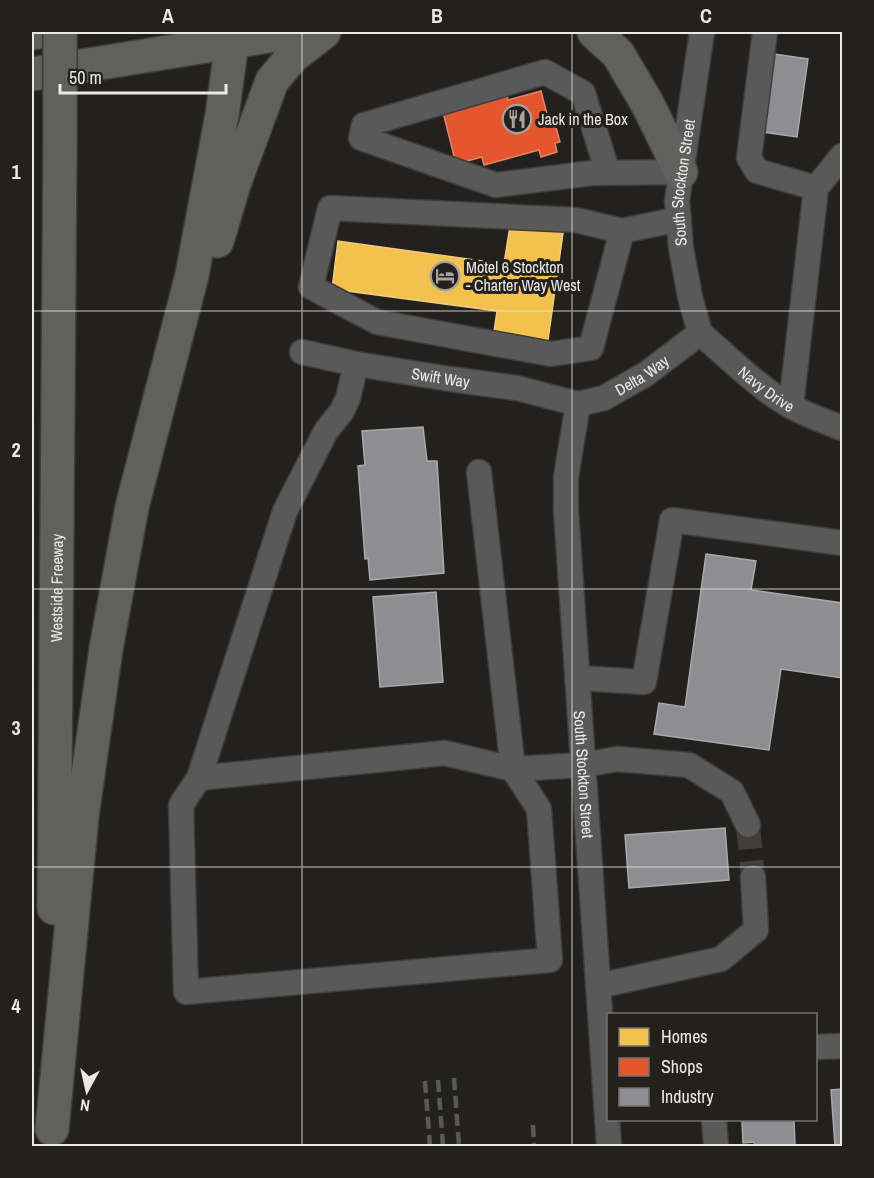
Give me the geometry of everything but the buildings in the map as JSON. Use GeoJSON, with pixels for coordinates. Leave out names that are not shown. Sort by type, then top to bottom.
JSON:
{"type":"FeatureCollection","features":[{"type":"Feature","properties":{"kind":"highway"},"geometry":{"type":"LineString","coordinates":[[32,33],[38,32]]}},
{"type":"Feature","properties":{"kind":"highway","name":"Westside Freeway"},"geometry":{"type":"LineString","coordinates":[[52,1138],[60,32]]}},
{"type":"Feature","properties":{"kind":"highway"},"geometry":{"type":"LineString","coordinates":[[32,74],[231,37],[293,32]]}},
{"type":"Feature","properties":{"kind":"highway"},"geometry":{"type":"LineString","coordinates":[[192,275],[215,250],[234,184],[272,81],[292,57],[324,32]]}},
{"type":"Feature","properties":{"kind":"highway"},"geometry":{"type":"LineString","coordinates":[[594,32],[618,54],[647,103],[681,172]]}},
{"type":"Feature","properties":{"kind":"highway"},"geometry":{"type":"LineString","coordinates":[[52,1138],[82,816],[106,649],[132,507],[192,275],[222,115],[231,37]]}},
{"type":"Feature","properties":{"kind":"street","name":"South Stockton Street"},"geometry":{"type":"LineString","coordinates":[[700,333],[690,297],[677,201],[702,32]]}},
{"type":"Feature","properties":{"kind":"street"},"geometry":{"type":"LineString","coordinates":[[765,32],[749,158],[756,171],[816,189]]}},
{"type":"Feature","properties":{"kind":"street"},"geometry":{"type":"LineString","coordinates":[[608,173],[583,93],[545,72],[364,125],[361,138],[496,185],[592,173],[608,173],[681,172]]}},
{"type":"Feature","properties":{"kind":"street"},"geometry":{"type":"LineString","coordinates":[[791,406],[816,189],[843,156]]}},
{"type":"Feature","properties":{"kind":"street"},"geometry":{"type":"LineString","coordinates":[[622,231],[591,348],[551,354],[376,322],[311,286],[330,208],[576,220],[622,231],[678,219]]}},
{"type":"Feature","properties":{"kind":"street","name":"Navy Drive"},"geometry":{"type":"LineString","coordinates":[[700,333],[752,379],[791,406],[843,428]]}},
{"type":"Feature","properties":{"kind":"street","name":"Delta Way"},"geometry":{"type":"LineString","coordinates":[[578,404],[604,398],[645,374],[700,333]]}},
{"type":"Feature","properties":{"kind":"street","name":"Swift Way"},"geometry":{"type":"LineString","coordinates":[[302,351],[356,364],[450,380],[517,388],[578,404]]}},
{"type":"Feature","properties":{"kind":"street"},"geometry":{"type":"LineString","coordinates":[[356,364],[348,398],[342,411],[326,430],[285,511],[200,778],[181,805],[186,992],[550,960],[539,809],[513,769],[479,472]]}},
{"type":"Feature","properties":{"kind":"street","name":"South Stockton Street"},"geometry":{"type":"LineString","coordinates":[[578,404],[566,477],[566,510],[607,1090]]}},
{"type":"Feature","properties":{"kind":"street"},"geometry":{"type":"LineString","coordinates":[[577,678],[644,682],[672,520],[843,543]]}},
{"type":"Feature","properties":{"kind":"street"},"geometry":{"type":"LineString","coordinates":[[200,778],[445,753],[513,769],[583,765],[617,759],[689,765],[732,792],[748,825]]}},
{"type":"Feature","properties":{"kind":"street"},"geometry":{"type":"LineString","coordinates":[[598,986],[721,959],[756,930],[753,877]]}},
{"type":"Feature","properties":{"kind":"street"},"geometry":{"type":"LineString","coordinates":[[817,1047],[843,1046]]}},
{"type":"Feature","properties":{"kind":"street","name":"South Stockton Street"},"geometry":{"type":"LineString","coordinates":[[608,1121],[609,1146]]}},
{"type":"Feature","properties":{"kind":"street"},"geometry":{"type":"LineString","coordinates":[[714,1121],[716,1146]]}},
{"type":"Feature","properties":{"kind":"tunnel"},"geometry":{"type":"LineString","coordinates":[[748,825],[753,877]]}},
{"type":"Feature","properties":{"kind":"railway"},"geometry":{"type":"LineString","coordinates":[[454,1078],[459,1146]]}},
{"type":"Feature","properties":{"kind":"railway"},"geometry":{"type":"LineString","coordinates":[[438,1080],[443,1146]]}},
{"type":"Feature","properties":{"kind":"railway"},"geometry":{"type":"LineString","coordinates":[[425,1081],[430,1146]]}},
{"type":"Feature","properties":{"kind":"railway"},"geometry":{"type":"LineString","coordinates":[[533,1125],[534,1146]]}},
{"type":"Feature","properties":{"kind":"place","name":"Jack in the Box"},"geometry":{"type":"Point","coordinates":[517,119]}},
{"type":"Feature","properties":{"kind":"place","name":"Motel 6 Stockton - Charter Way West"},"geometry":{"type":"Point","coordinates":[445,276]}}]}
